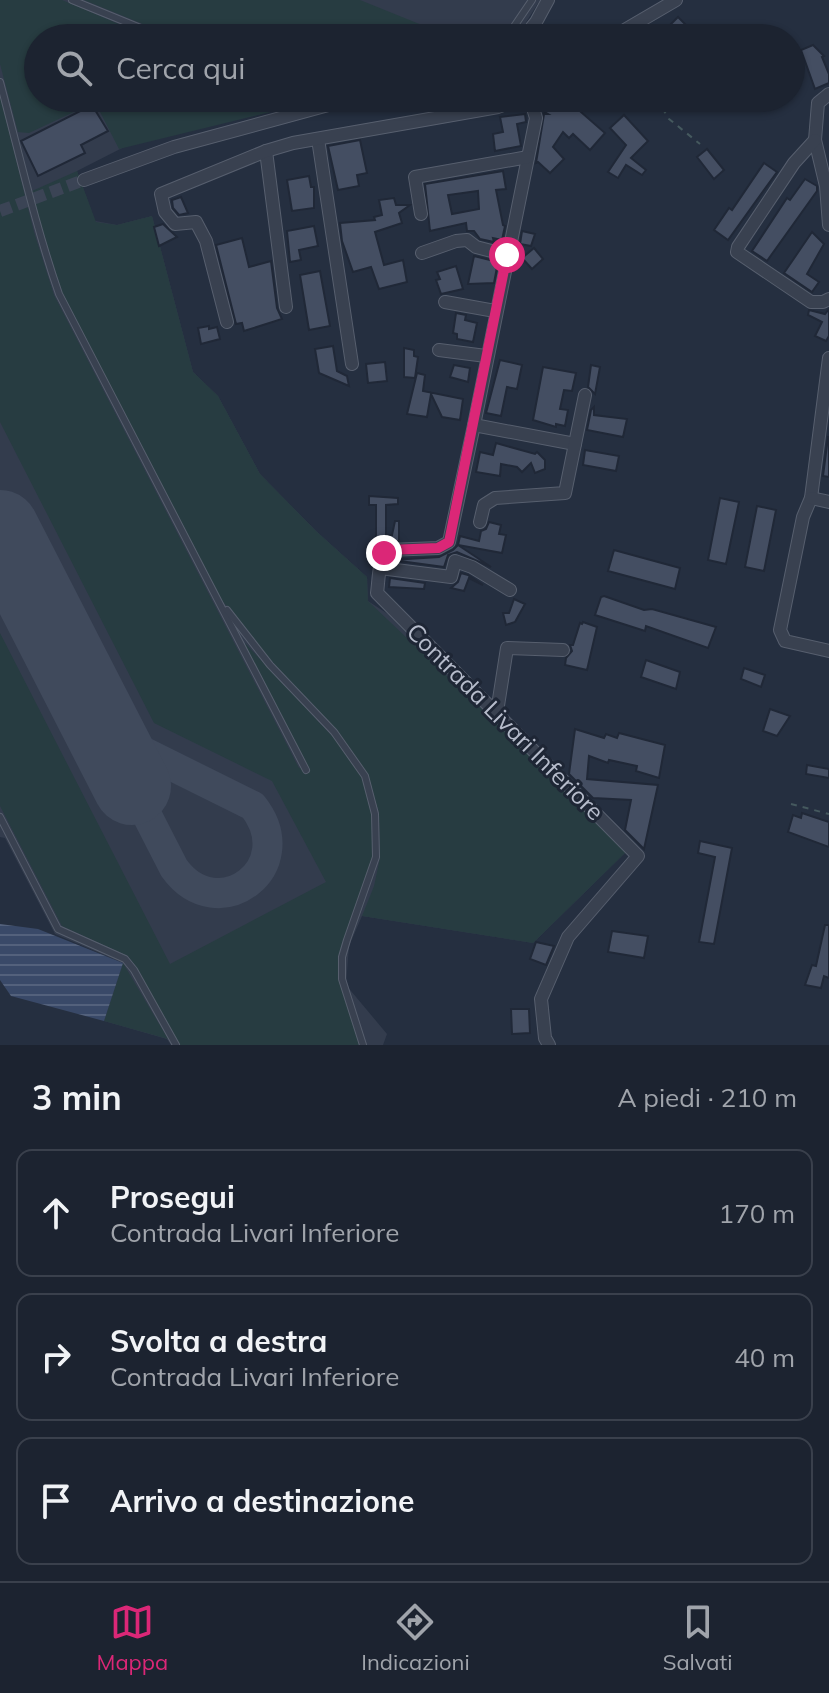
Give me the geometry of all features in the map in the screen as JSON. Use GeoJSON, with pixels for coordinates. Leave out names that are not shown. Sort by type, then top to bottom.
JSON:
{"type":"FeatureCollection","features":[{"type":"Feature","properties":{"kind":"street"},"geometry":{"type":"LineString","coordinates":[[534,24],[548,0]]}},
{"type":"Feature","properties":{"kind":"street"},"geometry":{"type":"LineString","coordinates":[[635,24],[676,0]]}},
{"type":"Feature","properties":{"kind":"street"},"geometry":{"type":"LineString","coordinates":[[829,94],[818,103],[815,140],[826,186],[829,225]]}},
{"type":"Feature","properties":{"kind":"street"},"geometry":{"type":"LineString","coordinates":[[84,180],[174,147],[303,112]]}},
{"type":"Feature","properties":{"kind":"street"},"geometry":{"type":"LineString","coordinates":[[227,322],[206,241],[196,222],[175,224],[165,212],[161,194],[266,151],[470,112]]}},
{"type":"Feature","properties":{"kind":"street"},"geometry":{"type":"LineString","coordinates":[[510,590],[472,567],[455,561],[451,577],[380,568],[384,553],[388,550],[438,548],[449,542],[536,118],[534,112]]}},
{"type":"Feature","properties":{"kind":"street"},"geometry":{"type":"LineString","coordinates":[[318,139],[352,364]]}},
{"type":"Feature","properties":{"kind":"street"},"geometry":{"type":"LineString","coordinates":[[815,140],[794,163],[737,252],[811,302],[829,299]]}},
{"type":"Feature","properties":{"kind":"street"},"geometry":{"type":"LineString","coordinates":[[266,151],[286,307]]}},
{"type":"Feature","properties":{"kind":"street"},"geometry":{"type":"LineString","coordinates":[[421,214],[415,177],[528,157]]}},
{"type":"Feature","properties":{"kind":"street"},"geometry":{"type":"LineString","coordinates":[[422,253],[467,240],[476,247],[507,255]]}},
{"type":"Feature","properties":{"kind":"street"},"geometry":{"type":"LineString","coordinates":[[445,302],[495,311]]}},
{"type":"Feature","properties":{"kind":"street"},"geometry":{"type":"LineString","coordinates":[[439,350],[486,356]]}},
{"type":"Feature","properties":{"kind":"street"},"geometry":{"type":"LineString","coordinates":[[829,358],[811,498],[803,517],[780,630],[785,641],[829,651]]}},
{"type":"Feature","properties":{"kind":"street"},"geometry":{"type":"LineString","coordinates":[[480,522],[484,505],[495,498],[565,493],[585,395]]}},
{"type":"Feature","properties":{"kind":"street"},"geometry":{"type":"LineString","coordinates":[[474,425],[575,444]]}},
{"type":"Feature","properties":{"kind":"street"},"geometry":{"type":"LineString","coordinates":[[811,498],[829,502]]}},
{"type":"Feature","properties":{"kind":"street","name":"Contrada Livari Inferiore"},"geometry":{"type":"LineString","coordinates":[[380,568],[377,593],[638,856],[568,937],[541,999],[545,1038],[549,1045]]}},
{"type":"Feature","properties":{"kind":"street"},"geometry":{"type":"LineString","coordinates":[[497,712],[507,648],[563,650]]}},
{"type":"Feature","properties":{"kind":"lane"},"geometry":{"type":"LineString","coordinates":[[72,0],[131,24]]}},
{"type":"Feature","properties":{"kind":"lane"},"geometry":{"type":"LineString","coordinates":[[516,24],[532,0]]}},
{"type":"Feature","properties":{"kind":"lane"},"geometry":{"type":"LineString","coordinates":[[0,82],[37,231],[59,294],[306,770]]}},
{"type":"Feature","properties":{"kind":"lane"},"geometry":{"type":"LineString","coordinates":[[217,598],[270,665],[334,732],[365,776],[375,814],[376,857],[345,948],[342,979],[363,1045]]}},
{"type":"Feature","properties":{"kind":"lane"},"geometry":{"type":"LineString","coordinates":[[0,817],[58,929],[125,959],[176,1045]]}},
{"type":"Feature","properties":{"kind":"path"},"geometry":{"type":"LineString","coordinates":[[665,112],[700,144]]}},
{"type":"Feature","properties":{"kind":"path"},"geometry":{"type":"LineString","coordinates":[[791,804],[829,814]]}},
{"type":"Feature","properties":{"kind":"shaded area"},"geometry":{"type":"Polygon","coordinates":[[[0,0],[540,0],[525,24],[24,24],[24,112],[268,112],[126,146],[77,171],[95,221],[117,225],[152,216],[193,372],[218,396],[260,474],[367,577],[368,601],[391,616],[626,852],[533,943],[362,916],[349,946],[346,985],[387,1034],[383,1045],[171,1045],[167,1039],[104,1021],[123,963],[55,934],[5,838],[0,837],[0,0]]]}},
{"type":"Feature","properties":{"kind":"green space"},"geometry":{"type":"Polygon","coordinates":[[[0,0],[62,0],[119,24],[24,24],[24,112],[74,112],[29,133],[18,132],[0,64],[0,0]]]}},
{"type":"Feature","properties":{"kind":"green space"},"geometry":{"type":"Polygon","coordinates":[[[84,0],[360,0],[419,24],[143,24],[84,0]]]}},
{"type":"Feature","properties":{"kind":"green space"},"geometry":{"type":"Polygon","coordinates":[[[0,96],[34,232],[54,295],[299,768],[306,765],[245,643],[331,735],[363,777],[372,814],[372,857],[365,886],[344,939],[340,980],[359,1045],[179,1045],[128,956],[62,926],[0,806],[0,633],[170,964],[326,882],[272,781],[154,723],[0,422],[0,96]]]}},
{"type":"Feature","properties":{"kind":"green space"},"geometry":{"type":"Polygon","coordinates":[[[100,112],[271,112],[119,149],[100,112]]]}},
{"type":"Feature","properties":{"kind":"green space"},"geometry":{"type":"Polygon","coordinates":[[[77,171],[96,222],[117,225],[152,216],[193,372],[218,396],[260,474],[367,577],[368,601],[532,757],[626,852],[533,943],[362,916],[374,886],[380,858],[379,813],[368,776],[337,730],[274,664],[220,598],[62,294],[32,191],[77,171]]]}},
{"type":"Feature","properties":{"kind":"green space"},"geometry":{"type":"Polygon","coordinates":[[[123,963],[168,1039],[104,1021],[123,963]]]}},
{"type":"Feature","properties":{"kind":"water"},"geometry":{"type":"Polygon","coordinates":[[[0,924],[38,929],[123,963],[104,1021],[11,996],[0,980],[0,924]]]}},
{"type":"Feature","properties":{"kind":"building"},"geometry":{"type":"Polygon","coordinates":[[[678,17],[685,24],[671,24],[678,17]]]}},
{"type":"Feature","properties":{"kind":"building"},"geometry":{"type":"Polygon","coordinates":[[[813,45],[824,56],[829,83],[815,89],[805,61],[805,48],[813,45]]]}},
{"type":"Feature","properties":{"kind":"building"},"geometry":{"type":"Polygon","coordinates":[[[78,112],[96,112],[108,131],[81,145],[85,153],[38,176],[21,141],[78,112]]]}},
{"type":"Feature","properties":{"kind":"building"},"geometry":{"type":"Polygon","coordinates":[[[545,112],[581,112],[605,133],[590,150],[573,134],[569,138],[563,132],[553,147],[564,159],[550,173],[536,163],[544,114],[548,114],[545,112]]]}},
{"type":"Feature","properties":{"kind":"building"},"geometry":{"type":"Polygon","coordinates":[[[525,114],[526,122],[517,124],[521,146],[495,151],[493,134],[503,132],[500,117],[525,114]]]}},
{"type":"Feature","properties":{"kind":"building"},"geometry":{"type":"Polygon","coordinates":[[[624,115],[648,141],[631,158],[646,170],[642,175],[626,165],[618,178],[608,172],[626,145],[610,128],[624,115]]]}},
{"type":"Feature","properties":{"kind":"building"},"geometry":{"type":"Polygon","coordinates":[[[360,140],[367,173],[357,175],[359,186],[338,190],[328,146],[360,140]]]}},
{"type":"Feature","properties":{"kind":"building"},"geometry":{"type":"Polygon","coordinates":[[[707,149],[724,170],[714,179],[697,157],[707,149]]]}},
{"type":"Feature","properties":{"kind":"building"},"geometry":{"type":"Polygon","coordinates":[[[764,163],[777,172],[728,240],[714,230],[729,208],[732,210],[764,163]]]}},
{"type":"Feature","properties":{"kind":"building"},"geometry":{"type":"Polygon","coordinates":[[[503,171],[506,189],[496,190],[505,226],[502,240],[480,239],[474,231],[467,231],[466,223],[430,231],[425,184],[503,171]],[[478,191],[448,195],[452,214],[479,209],[478,191]]]}},
{"type":"Feature","properties":{"kind":"building"},"geometry":{"type":"Polygon","coordinates":[[[309,176],[311,187],[314,187],[314,208],[292,211],[287,180],[309,176]]]}},
{"type":"Feature","properties":{"kind":"building"},"geometry":{"type":"Polygon","coordinates":[[[805,179],[817,186],[817,191],[767,261],[752,251],[787,198],[790,200],[805,179]]]}},
{"type":"Feature","properties":{"kind":"building"},"geometry":{"type":"Polygon","coordinates":[[[181,197],[188,213],[179,215],[173,208],[172,200],[181,197]]]}},
{"type":"Feature","properties":{"kind":"building"},"geometry":{"type":"Polygon","coordinates":[[[394,198],[396,205],[410,205],[399,213],[402,223],[375,232],[384,265],[403,260],[407,282],[379,289],[371,267],[353,272],[342,241],[340,223],[375,220],[374,217],[382,215],[379,200],[394,198]]]}},
{"type":"Feature","properties":{"kind":"building"},"geometry":{"type":"Polygon","coordinates":[[[163,224],[177,237],[159,246],[154,227],[163,224]]]}},
{"type":"Feature","properties":{"kind":"building"},"geometry":{"type":"Polygon","coordinates":[[[314,226],[318,246],[299,250],[301,260],[290,262],[287,231],[314,226]]]}},
{"type":"Feature","properties":{"kind":"building"},"geometry":{"type":"Polygon","coordinates":[[[522,231],[535,234],[531,246],[520,244],[522,231]]]}},
{"type":"Feature","properties":{"kind":"building"},"geometry":{"type":"Polygon","coordinates":[[[812,232],[824,244],[807,274],[819,282],[812,292],[784,273],[812,232]]]}},
{"type":"Feature","properties":{"kind":"building"},"geometry":{"type":"Polygon","coordinates":[[[242,238],[249,267],[271,261],[277,308],[282,319],[244,331],[242,323],[236,324],[216,245],[242,238]]]}},
{"type":"Feature","properties":{"kind":"building"},"geometry":{"type":"Polygon","coordinates":[[[534,248],[543,259],[532,269],[522,258],[534,248]]]}},
{"type":"Feature","properties":{"kind":"building"},"geometry":{"type":"Polygon","coordinates":[[[474,256],[498,262],[494,283],[468,284],[474,256]]]}},
{"type":"Feature","properties":{"kind":"building"},"geometry":{"type":"Polygon","coordinates":[[[456,266],[463,289],[441,294],[436,280],[440,279],[437,272],[456,266]]]}},
{"type":"Feature","properties":{"kind":"building"},"geometry":{"type":"Polygon","coordinates":[[[320,271],[330,326],[309,330],[300,275],[320,271]]]}},
{"type":"Feature","properties":{"kind":"building"},"geometry":{"type":"Polygon","coordinates":[[[829,309],[829,336],[826,341],[815,336],[822,322],[808,315],[809,310],[825,314],[829,309]]]}},
{"type":"Feature","properties":{"kind":"building"},"geometry":{"type":"Polygon","coordinates":[[[456,313],[466,315],[465,320],[477,323],[473,342],[457,339],[457,334],[453,333],[456,313]]]}},
{"type":"Feature","properties":{"kind":"building"},"geometry":{"type":"Polygon","coordinates":[[[209,326],[209,329],[217,327],[220,339],[201,344],[198,328],[209,326]]]}},
{"type":"Feature","properties":{"kind":"building"},"geometry":{"type":"Polygon","coordinates":[[[333,346],[337,371],[347,376],[349,386],[319,373],[315,349],[333,346]]]}},
{"type":"Feature","properties":{"kind":"building"},"geometry":{"type":"Polygon","coordinates":[[[404,348],[414,350],[414,356],[418,357],[415,378],[404,377],[404,348]]]}},
{"type":"Feature","properties":{"kind":"building"},"geometry":{"type":"Polygon","coordinates":[[[500,360],[522,365],[517,389],[507,387],[501,416],[486,413],[500,360]]]}},
{"type":"Feature","properties":{"kind":"building"},"geometry":{"type":"Polygon","coordinates":[[[385,362],[387,381],[368,383],[366,364],[385,362]]]}},
{"type":"Feature","properties":{"kind":"building"},"geometry":{"type":"Polygon","coordinates":[[[454,365],[470,368],[468,382],[450,377],[454,365]]]}},
{"type":"Feature","properties":{"kind":"building"},"geometry":{"type":"Polygon","coordinates":[[[591,365],[600,367],[595,394],[588,387],[591,365]]]}},
{"type":"Feature","properties":{"kind":"building"},"geometry":{"type":"Polygon","coordinates":[[[543,367],[576,373],[572,391],[564,390],[560,409],[568,410],[565,426],[556,424],[556,427],[533,420],[543,367]]]}},
{"type":"Feature","properties":{"kind":"building"},"geometry":{"type":"Polygon","coordinates":[[[417,373],[425,375],[423,391],[463,399],[460,420],[442,417],[431,394],[427,417],[407,414],[417,373]]]}},
{"type":"Feature","properties":{"kind":"building"},"geometry":{"type":"Polygon","coordinates":[[[594,407],[594,415],[627,419],[623,437],[587,430],[594,407]]]}},
{"type":"Feature","properties":{"kind":"building"},"geometry":{"type":"Polygon","coordinates":[[[829,437],[829,477],[823,476],[829,437]]]}},
{"type":"Feature","properties":{"kind":"building"},"geometry":{"type":"Polygon","coordinates":[[[496,443],[537,452],[545,460],[545,469],[535,473],[531,463],[522,472],[517,467],[501,464],[500,476],[476,472],[480,452],[493,455],[496,443]]]}},
{"type":"Feature","properties":{"kind":"building"},"geometry":{"type":"Polygon","coordinates":[[[585,450],[619,456],[616,471],[583,465],[585,450]]]}},
{"type":"Feature","properties":{"kind":"building"},"geometry":{"type":"Polygon","coordinates":[[[369,496],[398,498],[398,504],[386,505],[386,535],[392,535],[395,521],[399,521],[399,541],[385,542],[376,547],[376,505],[369,505],[369,496]]]}},
{"type":"Feature","properties":{"kind":"building"},"geometry":{"type":"Polygon","coordinates":[[[720,498],[739,502],[726,564],[708,560],[720,498]]]}},
{"type":"Feature","properties":{"kind":"building"},"geometry":{"type":"Polygon","coordinates":[[[757,506],[776,510],[764,571],[745,567],[757,506]]]}},
{"type":"Feature","properties":{"kind":"building"},"geometry":{"type":"Polygon","coordinates":[[[489,522],[501,525],[499,534],[506,535],[502,553],[458,545],[460,536],[479,541],[481,531],[486,529],[489,522]]]}},
{"type":"Feature","properties":{"kind":"building"},"geometry":{"type":"Polygon","coordinates":[[[458,545],[491,567],[457,552],[448,555],[444,567],[392,560],[439,557],[458,545]]]}},
{"type":"Feature","properties":{"kind":"building"},"geometry":{"type":"Polygon","coordinates":[[[614,550],[680,568],[675,589],[608,571],[614,550]]]}},
{"type":"Feature","properties":{"kind":"building"},"geometry":{"type":"Polygon","coordinates":[[[461,573],[483,585],[469,578],[464,591],[451,588],[458,582],[461,573]]]}},
{"type":"Feature","properties":{"kind":"building"},"geometry":{"type":"Polygon","coordinates":[[[390,578],[425,583],[424,589],[389,587],[390,578]]]}},
{"type":"Feature","properties":{"kind":"building"},"geometry":{"type":"Polygon","coordinates":[[[604,596],[644,610],[652,609],[716,627],[708,648],[646,626],[645,631],[595,615],[604,596]]]}},
{"type":"Feature","properties":{"kind":"building"},"geometry":{"type":"Polygon","coordinates":[[[514,599],[525,604],[515,622],[506,625],[503,613],[509,613],[514,599]]]}},
{"type":"Feature","properties":{"kind":"building"},"geometry":{"type":"Polygon","coordinates":[[[583,622],[597,627],[587,670],[565,665],[572,651],[570,645],[573,645],[583,622]]]}},
{"type":"Feature","properties":{"kind":"building"},"geometry":{"type":"Polygon","coordinates":[[[646,660],[680,672],[676,689],[641,677],[646,660]]]}},
{"type":"Feature","properties":{"kind":"building"},"geometry":{"type":"Polygon","coordinates":[[[744,668],[765,675],[761,687],[741,679],[744,668]]]}},
{"type":"Feature","properties":{"kind":"building"},"geometry":{"type":"Polygon","coordinates":[[[770,709],[790,716],[777,736],[763,731],[770,709]]]}},
{"type":"Feature","properties":{"kind":"building"},"geometry":{"type":"Polygon","coordinates":[[[575,729],[604,738],[606,734],[617,738],[619,733],[665,745],[659,778],[636,771],[637,766],[609,760],[608,763],[589,756],[587,779],[658,785],[644,849],[625,830],[631,800],[593,798],[569,774],[575,729]]]}},
{"type":"Feature","properties":{"kind":"building"},"geometry":{"type":"Polygon","coordinates":[[[807,765],[829,769],[829,778],[806,774],[807,765]]]}},
{"type":"Feature","properties":{"kind":"building"},"geometry":{"type":"Polygon","coordinates":[[[802,813],[829,822],[829,847],[788,832],[793,815],[801,818],[802,813]]]}},
{"type":"Feature","properties":{"kind":"building"},"geometry":{"type":"Polygon","coordinates":[[[700,841],[732,848],[714,944],[699,942],[715,857],[698,853],[700,841]]]}},
{"type":"Feature","properties":{"kind":"building"},"geometry":{"type":"Polygon","coordinates":[[[825,925],[829,925],[829,978],[824,976],[821,988],[805,985],[812,965],[816,966],[825,925]]]}},
{"type":"Feature","properties":{"kind":"building"},"geometry":{"type":"Polygon","coordinates":[[[612,931],[648,936],[644,958],[608,952],[612,931]]]}},
{"type":"Feature","properties":{"kind":"building"},"geometry":{"type":"Polygon","coordinates":[[[536,942],[554,946],[546,965],[530,959],[536,942]]]}},
{"type":"Feature","properties":{"kind":"building"},"geometry":{"type":"Polygon","coordinates":[[[511,1009],[529,1009],[530,1033],[512,1034],[511,1009]]]}},
{"type":"Feature","properties":{"kind":"taxiway"},"geometry":{"type":"LineString","coordinates":[[95,714],[108,731],[126,743],[253,806],[265,829],[267,850],[261,869],[248,883],[231,891],[212,893],[192,885],[174,868],[132,786]]}},
{"type":"Feature","properties":{"kind":"runway"},"geometry":{"type":"LineString","coordinates":[[0,529],[132,786]]}},
{"type":"Feature","properties":{"kind":"tunnel"},"geometry":{"type":"LineString","coordinates":[[0,211],[84,180]]}},
{"type":"Feature","properties":{"kind":"route"},"geometry":{"type":"LineString","coordinates":[[384,553],[388,550],[438,548],[449,542],[507,255]]}}]}
